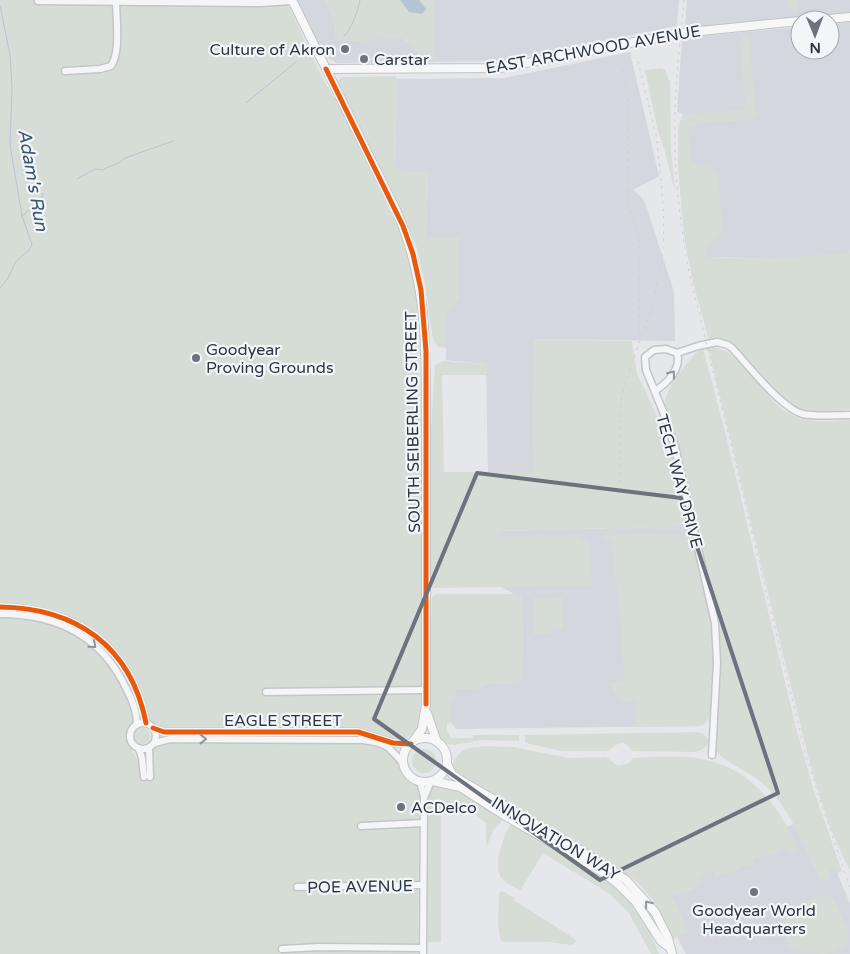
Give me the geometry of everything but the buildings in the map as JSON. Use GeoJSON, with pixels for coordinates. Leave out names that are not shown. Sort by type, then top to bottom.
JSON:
{"type":"FeatureCollection","features":[{"type":"Feature","properties":{"kind":"main road","name":"SOUTH SEIBERLING STREET"},"geometry":{"type":"LineString","coordinates":[[292,0],[403,226],[413,254],[421,290],[426,350],[426,704],[422,727],[412,743]]}},
{"type":"Feature","properties":{"kind":"main road","name":"EAST ARCHWOOD AVENUE"},"geometry":{"type":"LineString","coordinates":[[326,70],[500,68],[681,33],[790,23]]}},
{"type":"Feature","properties":{"kind":"main road","name":"SOUTH SEIBERLING STREET"},"geometry":{"type":"LineString","coordinates":[[426,704],[436,742]]}},
{"type":"Feature","properties":{"kind":"main road"},"geometry":{"type":"LineString","coordinates":[[424,739],[436,742],[444,750],[447,757],[447,764],[442,774],[432,781],[420,781],[410,776],[404,765],[405,753],[412,743],[424,739]]}},
{"type":"Feature","properties":{"kind":"main road","name":"INNOVATION WAY"},"geometry":{"type":"LineString","coordinates":[[447,764],[452,774],[462,781],[577,848],[626,880],[655,912],[668,938],[671,951]]}},
{"type":"Feature","properties":{"kind":"main road","name":"INNOVATION WAY"},"geometry":{"type":"LineString","coordinates":[[432,781],[460,787],[504,816],[604,873],[629,894],[661,941],[671,951]]}},
{"type":"Feature","properties":{"kind":"street"},"geometry":{"type":"LineString","coordinates":[[38,1],[276,2],[292,0]]}},
{"type":"Feature","properties":{"kind":"street"},"geometry":{"type":"LineString","coordinates":[[65,71],[106,69],[111,66],[115,59],[117,47],[116,1]]}},
{"type":"Feature","properties":{"kind":"street","name":"TECH WAY DRIVE"},"geometry":{"type":"LineString","coordinates":[[712,754],[717,662],[715,622],[675,447],[644,365],[646,355],[658,349],[666,349],[677,353],[698,346],[722,343],[732,348],[780,400],[792,410],[812,415],[850,415]]}},
{"type":"Feature","properties":{"kind":"street"},"geometry":{"type":"LineString","coordinates":[[655,391],[662,386],[677,368],[679,360],[677,353]]}},
{"type":"Feature","properties":{"kind":"street"},"geometry":{"type":"LineString","coordinates":[[0,607],[33,609],[58,615],[86,629],[119,659],[138,695],[146,723],[153,728],[156,735],[152,745],[147,777],[139,749],[135,747],[130,739],[131,731],[137,724],[134,706],[122,678],[111,662],[82,636],[65,625],[25,614],[0,614]]}},
{"type":"Feature","properties":{"kind":"street"},"geometry":{"type":"LineString","coordinates":[[266,692],[426,690]]}},
{"type":"Feature","properties":{"kind":"street"},"geometry":{"type":"LineString","coordinates":[[137,724],[146,723]]}},
{"type":"Feature","properties":{"kind":"street","name":"EAGLE STREET"},"geometry":{"type":"LineString","coordinates":[[153,728],[164,732],[358,732],[393,743],[412,743]]}},
{"type":"Feature","properties":{"kind":"street","name":"EAGLE STREET"},"geometry":{"type":"LineString","coordinates":[[152,745],[170,740],[362,740],[379,742],[388,747],[404,765]]}},
{"type":"Feature","properties":{"kind":"street"},"geometry":{"type":"LineString","coordinates":[[139,749],[152,745]]}},
{"type":"Feature","properties":{"kind":"street"},"geometry":{"type":"LineString","coordinates":[[282,949],[302,947],[423,951],[424,798],[420,781]]}},
{"type":"Feature","properties":{"kind":"street"},"geometry":{"type":"LineString","coordinates":[[424,798],[432,781]]}},
{"type":"Feature","properties":{"kind":"street"},"geometry":{"type":"LineString","coordinates":[[361,826],[424,823]]}},
{"type":"Feature","properties":{"kind":"street","name":"POE AVENUE"},"geometry":{"type":"LineString","coordinates":[[297,887],[423,886]]}},
{"type":"Feature","properties":{"kind":"highlighted area"},"geometry":{"type":"Polygon","coordinates":[[[477,473],[681,498],[778,793],[600,880],[374,719],[477,473]]]}},
{"type":"Feature","properties":{"kind":"shaded area","name":"Goodyear Proving Grounds"},"geometry":{"type":"Polygon","coordinates":[[[0,0],[286,0],[322,77],[345,116],[401,234],[415,284],[420,411],[422,676],[419,725],[414,733],[407,737],[399,739],[382,738],[357,730],[171,731],[155,727],[147,717],[125,665],[78,622],[62,614],[40,608],[0,604],[0,0]]]}},
{"type":"Feature","properties":{"kind":"shaded area"},"geometry":{"type":"Polygon","coordinates":[[[295,0],[325,0],[335,24],[336,38],[342,41],[401,37],[434,59],[434,0],[679,0],[677,26],[506,61],[337,63],[322,55],[295,0]]]}},
{"type":"Feature","properties":{"kind":"shaded area"},"geometry":{"type":"Polygon","coordinates":[[[325,0],[434,0],[434,59],[424,60],[412,50],[408,41],[401,37],[363,41],[342,41],[336,38],[335,24],[325,0]]]}},
{"type":"Feature","properties":{"kind":"shaded area"},"geometry":{"type":"Polygon","coordinates":[[[687,0],[850,0],[850,13],[840,14],[840,10],[790,10],[790,18],[685,28],[687,0]]]}},
{"type":"Feature","properties":{"kind":"shaded area"},"geometry":{"type":"Polygon","coordinates":[[[787,0],[797,0],[799,10],[792,10],[788,6],[787,0]]]}},
{"type":"Feature","properties":{"kind":"shaded area"},"geometry":{"type":"Polygon","coordinates":[[[850,22],[850,263],[725,257],[688,259],[678,166],[678,127],[683,114],[677,112],[682,38],[790,28],[790,60],[840,60],[840,23],[850,22]]]}},
{"type":"Feature","properties":{"kind":"shaded area"},"geometry":{"type":"Polygon","coordinates":[[[743,35],[749,38],[756,115],[747,120],[703,123],[688,127],[691,160],[718,173],[721,235],[710,244],[705,257],[771,259],[847,253],[850,250],[850,409],[821,412],[798,408],[786,400],[736,347],[724,339],[709,341],[693,282],[684,234],[678,166],[678,127],[683,114],[743,110],[745,102],[740,45],[743,35]]]}},
{"type":"Feature","properties":{"kind":"shaded area"},"geometry":{"type":"Polygon","coordinates":[[[630,52],[659,176],[633,190],[645,202],[674,292],[675,341],[534,339],[533,472],[488,472],[486,364],[446,360],[446,312],[458,238],[426,239],[428,173],[401,172],[395,166],[397,79],[504,78],[630,52]]]}},
{"type":"Feature","properties":{"kind":"shaded area"},"geometry":{"type":"Polygon","coordinates":[[[662,68],[665,70],[670,82],[671,152],[675,191],[658,131],[645,70],[662,68]]]}},
{"type":"Feature","properties":{"kind":"shaded area"},"geometry":{"type":"Polygon","coordinates":[[[395,76],[397,79],[395,166],[401,172],[428,172],[426,239],[459,238],[459,299],[446,312],[446,348],[438,347],[433,339],[424,278],[416,245],[395,197],[338,81],[343,77],[395,76]]]}},
{"type":"Feature","properties":{"kind":"shaded area"},"geometry":{"type":"Polygon","coordinates":[[[534,339],[632,341],[637,374],[656,414],[664,454],[671,453],[676,461],[686,517],[679,524],[669,527],[499,531],[500,536],[577,536],[587,542],[590,547],[592,582],[590,585],[434,588],[430,586],[431,428],[435,365],[443,361],[486,364],[486,375],[442,375],[444,472],[533,472],[534,339]]]}},
{"type":"Feature","properties":{"kind":"shaded area"},"geometry":{"type":"Polygon","coordinates":[[[715,347],[737,359],[772,399],[792,415],[813,421],[850,420],[850,870],[832,830],[809,760],[708,348],[715,347]]]}},
{"type":"Feature","properties":{"kind":"shaded area"},"geometry":{"type":"Polygon","coordinates":[[[703,348],[797,732],[814,791],[842,871],[837,873],[834,868],[830,869],[828,880],[823,881],[820,879],[796,828],[773,794],[757,779],[716,751],[721,669],[717,614],[681,458],[664,404],[669,389],[679,373],[691,358],[703,348]]]}},
{"type":"Feature","properties":{"kind":"shaded area"},"geometry":{"type":"Polygon","coordinates":[[[686,523],[698,556],[712,687],[709,717],[705,724],[699,726],[456,729],[451,722],[451,698],[455,689],[476,689],[490,683],[511,684],[521,681],[523,673],[522,598],[499,586],[499,531],[669,527],[686,523]]]}},
{"type":"Feature","properties":{"kind":"shaded area"},"geometry":{"type":"Polygon","coordinates":[[[606,534],[674,534],[689,538],[694,544],[713,630],[714,653],[709,717],[705,724],[699,726],[636,727],[636,701],[620,701],[609,682],[624,682],[623,656],[621,656],[620,612],[611,539],[602,539],[606,534]]]}},
{"type":"Feature","properties":{"kind":"shaded area"},"geometry":{"type":"Polygon","coordinates":[[[437,594],[514,594],[521,596],[523,673],[521,681],[511,684],[490,683],[476,689],[456,689],[455,698],[451,699],[451,722],[447,724],[447,730],[451,738],[473,738],[473,735],[519,735],[519,741],[481,740],[454,745],[443,743],[438,739],[428,716],[428,665],[432,597],[437,594]]]}},
{"type":"Feature","properties":{"kind":"shaded area"},"geometry":{"type":"Polygon","coordinates":[[[562,597],[563,629],[554,629],[553,634],[534,635],[533,598],[562,597]]]}},
{"type":"Feature","properties":{"kind":"shaded area"},"geometry":{"type":"Polygon","coordinates":[[[0,616],[20,617],[58,626],[90,645],[103,658],[115,674],[134,710],[134,721],[125,738],[139,762],[141,779],[153,776],[150,757],[153,747],[167,741],[352,742],[380,745],[395,755],[403,773],[417,785],[419,790],[418,954],[0,954],[0,616]]]}},
{"type":"Feature","properties":{"kind":"shaded area"},"geometry":{"type":"Polygon","coordinates":[[[139,728],[145,728],[150,733],[148,742],[139,744],[134,739],[134,733],[139,728]]]}},
{"type":"Feature","properties":{"kind":"shaded area"},"geometry":{"type":"Polygon","coordinates":[[[697,732],[706,736],[708,742],[704,748],[695,752],[632,751],[623,743],[617,744],[608,751],[562,751],[525,742],[525,735],[697,732]]]}},
{"type":"Feature","properties":{"kind":"shaded area"},"geometry":{"type":"Polygon","coordinates":[[[487,746],[513,747],[568,758],[606,757],[618,766],[629,763],[633,758],[688,757],[708,760],[726,766],[756,786],[768,799],[789,830],[797,851],[790,853],[786,846],[774,853],[753,859],[755,864],[747,867],[746,864],[733,872],[716,876],[713,870],[698,877],[701,884],[692,890],[672,896],[688,932],[674,939],[653,900],[636,881],[603,859],[470,784],[454,771],[452,767],[454,761],[461,752],[469,748],[487,746]]]}},
{"type":"Feature","properties":{"kind":"shaded area"},"geometry":{"type":"Polygon","coordinates":[[[424,749],[429,750],[435,756],[435,766],[429,772],[424,773],[419,772],[413,766],[412,761],[413,756],[419,750],[424,749]]]}},
{"type":"Feature","properties":{"kind":"shaded area"},"geometry":{"type":"Polygon","coordinates":[[[439,784],[457,787],[501,818],[501,823],[494,829],[486,847],[486,823],[456,800],[441,811],[441,942],[428,942],[427,796],[431,787],[439,784]]]}},
{"type":"Feature","properties":{"kind":"shaded area"},"geometry":{"type":"Polygon","coordinates":[[[812,816],[850,903],[850,954],[686,954],[660,903],[646,889],[812,816]]]}},
{"type":"Feature","properties":{"kind":"shaded area"},"geometry":{"type":"Polygon","coordinates":[[[510,825],[585,865],[623,894],[640,913],[654,934],[651,935],[659,954],[651,954],[629,913],[610,894],[543,853],[520,891],[504,881],[498,871],[498,864],[502,843],[510,825]]]}},
{"type":"Feature","properties":{"kind":"shaded area"},"geometry":{"type":"Polygon","coordinates":[[[502,891],[575,939],[576,942],[572,945],[549,942],[502,942],[498,918],[499,893],[502,891]]]}},
{"type":"Feature","properties":{"kind":"shaded area"},"geometry":{"type":"Polygon","coordinates":[[[826,894],[834,900],[848,932],[849,937],[846,945],[827,954],[812,953],[793,948],[787,942],[784,933],[784,923],[787,914],[790,910],[826,894]]]}},
{"type":"Feature","properties":{"kind":"water"},"geometry":{"type":"Polygon","coordinates":[[[400,0],[419,0],[426,9],[422,14],[409,12],[400,0]]]}},
{"type":"Feature","properties":{"kind":"waterway"},"geometry":{"type":"LineString","coordinates":[[344,36],[354,19],[360,0]]}},
{"type":"Feature","properties":{"kind":"waterway","name":"Adam's Run"},"geometry":{"type":"LineString","coordinates":[[0,6],[10,55],[12,87],[10,145],[22,216],[32,244],[30,249],[16,261],[7,280],[0,288]]}},
{"type":"Feature","properties":{"kind":"waterway"},"geometry":{"type":"LineString","coordinates":[[246,103],[296,62]]}},
{"type":"Feature","properties":{"kind":"waterway"},"geometry":{"type":"LineString","coordinates":[[77,179],[95,169],[103,170],[125,158],[173,141]]}},
{"type":"Feature","properties":{"kind":"waterway"},"geometry":{"type":"LineString","coordinates":[[22,216],[41,200],[43,193]]}},
{"type":"Feature","properties":{"kind":"railway"},"geometry":{"type":"LineString","coordinates":[[684,0],[675,110],[675,162],[682,232],[688,267],[805,752],[850,887]]}},
{"type":"Feature","properties":{"kind":"railway"},"geometry":{"type":"LineString","coordinates":[[638,61],[658,143]]}},
{"type":"Feature","properties":{"kind":"railway"},"geometry":{"type":"LineString","coordinates":[[621,62],[629,107],[627,192],[630,211],[639,235],[640,247],[639,334]]}},
{"type":"Feature","properties":{"kind":"railway"},"geometry":{"type":"LineString","coordinates":[[620,490],[621,402],[650,310],[662,255],[664,221],[656,137]]}},
{"type":"Feature","properties":{"kind":"cycle path"},"geometry":{"type":"LineString","coordinates":[[326,69],[403,226],[413,254],[421,290],[426,351],[426,704]]}},
{"type":"Feature","properties":{"kind":"cycle path"},"geometry":{"type":"LineString","coordinates":[[0,607],[27,609],[53,615],[76,624],[96,636],[113,653],[128,673],[139,696],[146,723]]}},
{"type":"Feature","properties":{"kind":"cycle path"},"geometry":{"type":"LineString","coordinates":[[153,728],[164,732],[358,732],[393,743],[411,744]]}},
{"type":"Feature","properties":{"kind":"place","name":"Culture of Akron"},"geometry":{"type":"Point","coordinates":[345,49]}},
{"type":"Feature","properties":{"kind":"place","name":"Carstar"},"geometry":{"type":"Point","coordinates":[364,59]}},
{"type":"Feature","properties":{"kind":"place","name":"Goodyear Proving Grounds"},"geometry":{"type":"Point","coordinates":[196,358]}},
{"type":"Feature","properties":{"kind":"place","name":"ACDelco"},"geometry":{"type":"Point","coordinates":[401,807]}},
{"type":"Feature","properties":{"kind":"place","name":"Goodyear World Headquarters"},"geometry":{"type":"Point","coordinates":[754,892]}}]}
